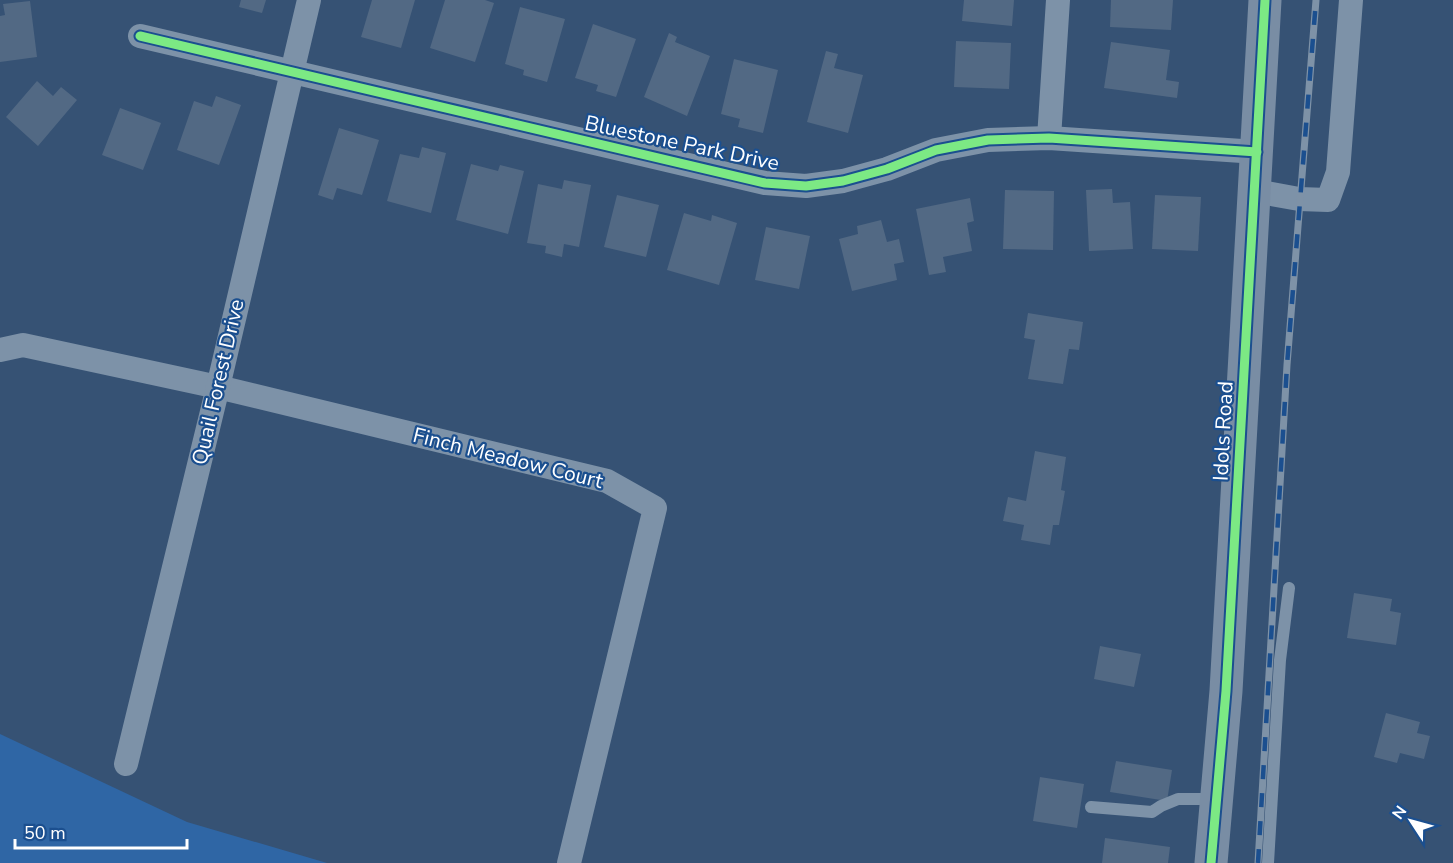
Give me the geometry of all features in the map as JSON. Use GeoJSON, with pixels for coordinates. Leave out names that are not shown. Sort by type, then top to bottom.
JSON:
{"type":"FeatureCollection","features":[{"type":"Feature","properties":{"kind":"street","name":"Quail Forest Drive"},"geometry":{"type":"LineString","coordinates":[[126,764],[309,0]]}},
{"type":"Feature","properties":{"kind":"street"},"geometry":{"type":"LineString","coordinates":[[1049,138],[1058,0]]}},
{"type":"Feature","properties":{"kind":"street","name":"Idols Road"},"geometry":{"type":"LineString","coordinates":[[1211,863],[1227,691],[1265,0]]}},
{"type":"Feature","properties":{"kind":"street"},"geometry":{"type":"LineString","coordinates":[[1255,191],[1299,199],[1329,200],[1338,172],[1351,0]]}},
{"type":"Feature","properties":{"kind":"street","name":"Bluestone Park Drive"},"geometry":{"type":"LineString","coordinates":[[140,36],[765,183],[806,186],[843,181],[887,169],[936,150],[988,140],[1049,138],[1257,152]]}},
{"type":"Feature","properties":{"kind":"street","name":"Finch Meadow Court"},"geometry":{"type":"LineString","coordinates":[[0,350],[23,345],[218,387],[607,482],[655,508],[569,863]]}},
{"type":"Feature","properties":{"kind":"lane"},"geometry":{"type":"LineString","coordinates":[[1268,863],[1280,660],[1289,588]]}},
{"type":"Feature","properties":{"kind":"lane"},"geometry":{"type":"LineString","coordinates":[[1091,807],[1152,812],[1179,799],[1217,799]]}},
{"type":"Feature","properties":{"kind":"shaded area"},"geometry":{"type":"Polygon","coordinates":[[[0,734],[187,822],[327,863],[0,863],[0,734]]]}},
{"type":"Feature","properties":{"kind":"building"},"geometry":{"type":"Polygon","coordinates":[[[241,0],[266,0],[262,13],[239,7],[241,0]]]}},
{"type":"Feature","properties":{"kind":"building"},"geometry":{"type":"Polygon","coordinates":[[[372,0],[415,0],[401,48],[361,37],[372,0]]]}},
{"type":"Feature","properties":{"kind":"building"},"geometry":{"type":"Polygon","coordinates":[[[445,0],[485,0],[494,3],[475,62],[430,48],[445,0]]]}},
{"type":"Feature","properties":{"kind":"building"},"geometry":{"type":"Polygon","coordinates":[[[964,0],[1014,0],[1012,26],[962,21],[964,0]]]}},
{"type":"Feature","properties":{"kind":"building"},"geometry":{"type":"Polygon","coordinates":[[[1111,0],[1173,0],[1171,30],[1110,27],[1111,0]]]}},
{"type":"Feature","properties":{"kind":"building"},"geometry":{"type":"Polygon","coordinates":[[[30,1],[37,57],[0,62],[0,16],[5,15],[3,4],[30,1]]]}},
{"type":"Feature","properties":{"kind":"building"},"geometry":{"type":"Polygon","coordinates":[[[520,7],[565,19],[547,82],[523,75],[524,70],[505,64],[520,7]]]}},
{"type":"Feature","properties":{"kind":"building"},"geometry":{"type":"Polygon","coordinates":[[[593,24],[636,39],[616,97],[596,91],[598,85],[575,78],[593,24]]]}},
{"type":"Feature","properties":{"kind":"building"},"geometry":{"type":"Polygon","coordinates":[[[669,33],[677,37],[675,42],[710,56],[687,116],[644,97],[669,33]]]}},
{"type":"Feature","properties":{"kind":"building"},"geometry":{"type":"Polygon","coordinates":[[[956,41],[1011,43],[1009,89],[954,87],[956,41]]]}},
{"type":"Feature","properties":{"kind":"building"},"geometry":{"type":"Polygon","coordinates":[[[1111,42],[1170,50],[1166,80],[1179,82],[1177,98],[1104,88],[1111,42]]]}},
{"type":"Feature","properties":{"kind":"building"},"geometry":{"type":"Polygon","coordinates":[[[826,51],[838,54],[834,68],[863,75],[848,133],[807,122],[826,51]]]}},
{"type":"Feature","properties":{"kind":"building"},"geometry":{"type":"Polygon","coordinates":[[[734,59],[778,70],[763,133],[738,127],[740,119],[721,114],[734,59]]]}},
{"type":"Feature","properties":{"kind":"building"},"geometry":{"type":"Polygon","coordinates":[[[37,81],[53,96],[61,87],[77,100],[38,146],[6,117],[37,81]]]}},
{"type":"Feature","properties":{"kind":"building"},"geometry":{"type":"Polygon","coordinates":[[[216,96],[241,105],[219,165],[177,150],[194,101],[212,107],[216,96]]]}},
{"type":"Feature","properties":{"kind":"building"},"geometry":{"type":"Polygon","coordinates":[[[120,108],[161,123],[143,170],[102,155],[120,108]]]}},
{"type":"Feature","properties":{"kind":"building"},"geometry":{"type":"Polygon","coordinates":[[[339,128],[379,140],[362,195],[337,188],[333,200],[318,195],[339,128]]]}},
{"type":"Feature","properties":{"kind":"building"},"geometry":{"type":"Polygon","coordinates":[[[422,147],[446,153],[431,213],[387,201],[400,154],[419,158],[422,147]]]}},
{"type":"Feature","properties":{"kind":"building"},"geometry":{"type":"Polygon","coordinates":[[[471,164],[498,171],[500,165],[524,171],[508,234],[456,220],[471,164]]]}},
{"type":"Feature","properties":{"kind":"building"},"geometry":{"type":"Polygon","coordinates":[[[564,180],[591,185],[579,247],[564,244],[562,257],[545,253],[546,246],[527,243],[538,184],[562,189],[564,180]]]}},
{"type":"Feature","properties":{"kind":"building"},"geometry":{"type":"Polygon","coordinates":[[[1112,189],[1113,203],[1130,202],[1133,249],[1089,251],[1086,190],[1112,189]]]}},
{"type":"Feature","properties":{"kind":"building"},"geometry":{"type":"Polygon","coordinates":[[[1005,190],[1054,191],[1053,250],[1003,249],[1005,190]]]}},
{"type":"Feature","properties":{"kind":"building"},"geometry":{"type":"Polygon","coordinates":[[[617,195],[659,205],[646,257],[604,247],[617,195]]]}},
{"type":"Feature","properties":{"kind":"building"},"geometry":{"type":"Polygon","coordinates":[[[1155,195],[1201,197],[1198,251],[1152,249],[1155,195]]]}},
{"type":"Feature","properties":{"kind":"building"},"geometry":{"type":"Polygon","coordinates":[[[970,198],[974,221],[967,223],[972,251],[943,257],[946,272],[929,275],[916,209],[970,198]]]}},
{"type":"Feature","properties":{"kind":"building"},"geometry":{"type":"Polygon","coordinates":[[[684,213],[711,221],[712,215],[737,223],[719,285],[667,270],[684,213]]]}},
{"type":"Feature","properties":{"kind":"building"},"geometry":{"type":"Polygon","coordinates":[[[881,220],[887,242],[899,239],[904,262],[894,264],[897,280],[852,291],[839,239],[858,234],[857,226],[881,220]]]}},
{"type":"Feature","properties":{"kind":"building"},"geometry":{"type":"Polygon","coordinates":[[[766,227],[810,236],[799,289],[755,280],[766,227]]]}},
{"type":"Feature","properties":{"kind":"building"},"geometry":{"type":"Polygon","coordinates":[[[1028,313],[1083,322],[1079,350],[1069,349],[1063,384],[1028,379],[1035,340],[1024,338],[1028,313]]]}},
{"type":"Feature","properties":{"kind":"building"},"geometry":{"type":"Polygon","coordinates":[[[1035,451],[1066,457],[1061,490],[1065,491],[1059,525],[1053,525],[1050,545],[1021,540],[1024,525],[1003,521],[1008,497],[1026,501],[1035,451]]]}},
{"type":"Feature","properties":{"kind":"building"},"geometry":{"type":"Polygon","coordinates":[[[1354,593],[1392,599],[1390,611],[1401,613],[1396,645],[1347,638],[1354,593]]]}},
{"type":"Feature","properties":{"kind":"building"},"geometry":{"type":"Polygon","coordinates":[[[1100,646],[1141,654],[1134,687],[1094,679],[1100,646]]]}},
{"type":"Feature","properties":{"kind":"building"},"geometry":{"type":"Polygon","coordinates":[[[1386,713],[1420,722],[1417,733],[1430,736],[1424,759],[1400,753],[1397,763],[1374,757],[1386,713]]]}},
{"type":"Feature","properties":{"kind":"building"},"geometry":{"type":"Polygon","coordinates":[[[1116,761],[1172,770],[1167,801],[1110,792],[1116,761]]]}},
{"type":"Feature","properties":{"kind":"building"},"geometry":{"type":"Polygon","coordinates":[[[1040,777],[1084,784],[1077,828],[1033,821],[1040,777]]]}},
{"type":"Feature","properties":{"kind":"building"},"geometry":{"type":"Polygon","coordinates":[[[1105,838],[1170,847],[1168,863],[1102,863],[1105,838]]]}},
{"type":"Feature","properties":{"kind":"railway"},"geometry":{"type":"LineString","coordinates":[[1258,863],[1287,365],[1316,0]]}},
{"type":"Feature","properties":{"kind":"cycle path"},"geometry":{"type":"LineString","coordinates":[[1211,863],[1226,691],[1265,0]]}},
{"type":"Feature","properties":{"kind":"cycle path"},"geometry":{"type":"LineString","coordinates":[[140,36],[765,183],[806,186],[843,181],[887,169],[936,150],[988,140],[1049,138],[1257,152]]}}]}
